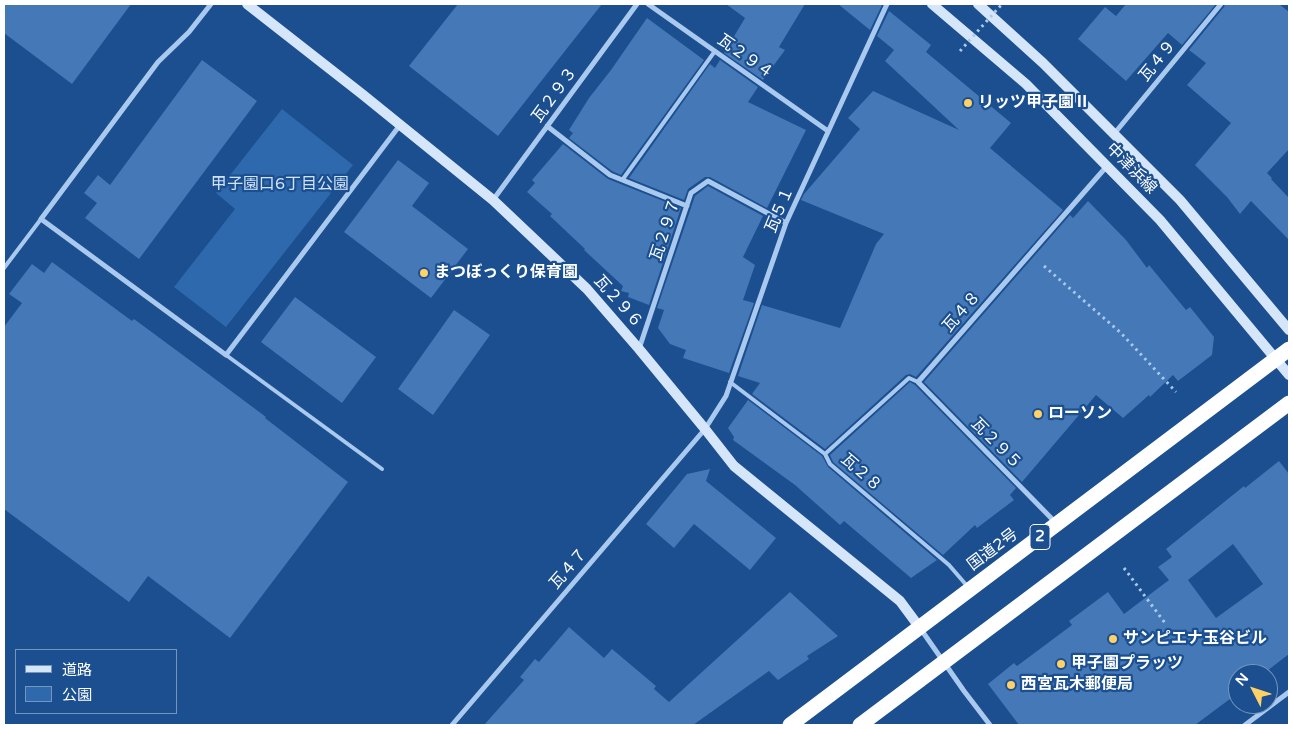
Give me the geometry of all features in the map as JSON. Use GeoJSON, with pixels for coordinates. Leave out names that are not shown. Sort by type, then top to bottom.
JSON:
{"type":"FeatureCollection","features":[{"type":"Feature","properties":{"kind":"highway","name":"国道2号"},"geometry":{"type":"LineString","coordinates":[[790,725],[1289,349]]}},
{"type":"Feature","properties":{"kind":"highway"},"geometry":{"type":"LineString","coordinates":[[860,725],[1289,403]]}},
{"type":"Feature","properties":{"kind":"street"},"geometry":{"type":"LineString","coordinates":[[211,4],[189,32],[158,62],[40,219],[226,355],[400,124]]}},
{"type":"Feature","properties":{"kind":"street","name":"瓦２９６"},"geometry":{"type":"LineString","coordinates":[[247,4],[493,200],[588,289],[734,466],[900,601],[920,628]]}},
{"type":"Feature","properties":{"kind":"street","name":"瓦２９３"},"geometry":{"type":"LineString","coordinates":[[493,200],[637,4]]}},
{"type":"Feature","properties":{"kind":"street","name":"瓦２９４"},"geometry":{"type":"LineString","coordinates":[[648,4],[828,131]]}},
{"type":"Feature","properties":{"kind":"street","name":"瓦５１"},"geometry":{"type":"LineString","coordinates":[[705,429],[726,396],[786,223],[887,4]]}},
{"type":"Feature","properties":{"kind":"street","name":"中津浜線"},"geometry":{"type":"LineString","coordinates":[[932,4],[1026,84],[1160,220],[1289,375]]}},
{"type":"Feature","properties":{"kind":"street","name":"中津浜線"},"geometry":{"type":"LineString","coordinates":[[978,4],[1044,63],[1180,200],[1289,330]]}},
{"type":"Feature","properties":{"kind":"street","name":"瓦４９"},"geometry":{"type":"LineString","coordinates":[[1114,134],[1221,4]]}},
{"type":"Feature","properties":{"kind":"street"},"geometry":{"type":"LineString","coordinates":[[548,126],[610,174],[687,206]]}},
{"type":"Feature","properties":{"kind":"street","name":"瓦４８"},"geometry":{"type":"LineString","coordinates":[[918,382],[1107,166]]}},
{"type":"Feature","properties":{"kind":"street","name":"瓦２９７"},"geometry":{"type":"LineString","coordinates":[[639,349],[691,193],[708,181],[786,223]]}},
{"type":"Feature","properties":{"kind":"street","name":"瓦２９５"},"geometry":{"type":"LineString","coordinates":[[918,382],[1057,524]]}},
{"type":"Feature","properties":{"kind":"street","name":"瓦４７"},"geometry":{"type":"LineString","coordinates":[[452,725],[705,429]]}},
{"type":"Feature","properties":{"kind":"street"},"geometry":{"type":"LineString","coordinates":[[920,628],[990,725]]}},
{"type":"Feature","properties":{"kind":"street"},"geometry":{"type":"LineString","coordinates":[[1245,725],[1289,692]]}},
{"type":"Feature","properties":{"kind":"lane"},"geometry":{"type":"LineString","coordinates":[[623,179],[715,51]]}},
{"type":"Feature","properties":{"kind":"lane"},"geometry":{"type":"LineString","coordinates":[[4,268],[40,219]]}},
{"type":"Feature","properties":{"kind":"lane"},"geometry":{"type":"LineString","coordinates":[[226,355],[382,469]]}},
{"type":"Feature","properties":{"kind":"lane"},"geometry":{"type":"LineString","coordinates":[[825,454],[909,378],[918,382]]}},
{"type":"Feature","properties":{"kind":"lane","name":"瓦２８"},"geometry":{"type":"LineString","coordinates":[[730,382],[825,454],[830,464],[949,565],[970,590]]}},
{"type":"Feature","properties":{"kind":"path"},"geometry":{"type":"LineString","coordinates":[[960,51],[1002,4]]}},
{"type":"Feature","properties":{"kind":"path"},"geometry":{"type":"LineString","coordinates":[[1030,254],[1121,333],[1176,392]]}},
{"type":"Feature","properties":{"kind":"path"},"geometry":{"type":"LineString","coordinates":[[1124,568],[1165,623]]}},
{"type":"Feature","properties":{"kind":"green space","name":"甲子園口6丁目公園"},"geometry":{"type":"Polygon","coordinates":[[[282,109],[353,165],[226,327],[174,287],[235,209],[216,193],[282,109]]]}},
{"type":"Feature","properties":{"kind":"building"},"geometry":{"type":"Polygon","coordinates":[[[4,4],[131,4],[72,84],[4,33],[4,4]]]}},
{"type":"Feature","properties":{"kind":"building"},"geometry":{"type":"Polygon","coordinates":[[[458,4],[602,4],[498,136],[409,66],[458,4]]]}},
{"type":"Feature","properties":{"kind":"building"},"geometry":{"type":"Polygon","coordinates":[[[726,4],[805,4],[779,47],[785,50],[763,80],[724,53],[745,18],[726,4]]]}},
{"type":"Feature","properties":{"kind":"building"},"geometry":{"type":"Polygon","coordinates":[[[838,4],[879,4],[882,5],[870,30],[838,4]]]}},
{"type":"Feature","properties":{"kind":"building"},"geometry":{"type":"Polygon","coordinates":[[[1126,4],[1216,4],[1182,45],[1168,33],[1126,81],[1078,39],[1105,7],[1116,16],[1126,4]]]}},
{"type":"Feature","properties":{"kind":"building"},"geometry":{"type":"Polygon","coordinates":[[[1225,4],[1279,4],[1289,12],[1289,149],[1267,173],[1289,198],[1289,240],[1251,201],[1240,214],[1227,197],[1195,165],[1231,123],[1187,85],[1206,63],[1189,50],[1225,4]]]}},
{"type":"Feature","properties":{"kind":"building"},"geometry":{"type":"Polygon","coordinates":[[[889,11],[931,45],[926,52],[1011,123],[990,148],[1063,210],[916,377],[910,374],[906,375],[825,449],[752,394],[760,383],[738,376],[762,305],[840,328],[876,244],[884,234],[801,200],[804,194],[860,129],[848,118],[873,91],[959,130],[885,61],[894,50],[877,36],[889,11]]]}},
{"type":"Feature","properties":{"kind":"building"},"geometry":{"type":"Polygon","coordinates":[[[647,18],[704,60],[621,175],[612,171],[569,138],[573,133],[569,130],[589,98],[647,18]]]}},
{"type":"Feature","properties":{"kind":"building"},"geometry":{"type":"Polygon","coordinates":[[[202,60],[257,101],[139,259],[85,218],[97,203],[84,193],[98,175],[110,185],[202,60]]]}},
{"type":"Feature","properties":{"kind":"building"},"geometry":{"type":"Polygon","coordinates":[[[720,60],[758,87],[748,102],[806,130],[767,208],[710,177],[705,177],[688,189],[684,200],[629,178],[710,64],[715,68],[720,60]]]}},
{"type":"Feature","properties":{"kind":"building"},"geometry":{"type":"Polygon","coordinates":[[[563,144],[608,179],[681,208],[649,305],[628,297],[629,293],[621,291],[623,286],[550,216],[552,214],[527,192],[535,183],[532,180],[563,144]]]}},
{"type":"Feature","properties":{"kind":"building"},"geometry":{"type":"Polygon","coordinates":[[[398,160],[429,183],[412,206],[468,249],[431,298],[344,232],[398,160]]]}},
{"type":"Feature","properties":{"kind":"building"},"geometry":{"type":"Polygon","coordinates":[[[708,186],[763,216],[743,257],[755,265],[743,300],[754,303],[729,373],[683,358],[686,350],[670,344],[658,328],[664,310],[657,308],[695,196],[708,186]]]}},
{"type":"Feature","properties":{"kind":"building"},"geometry":{"type":"Polygon","coordinates":[[[1088,201],[1126,240],[1147,268],[1149,265],[1186,310],[1190,307],[1214,337],[1212,355],[1178,381],[1173,375],[1150,397],[1149,395],[1123,418],[1096,395],[1022,482],[924,382],[1070,215],[1073,218],[1088,201]]]}},
{"type":"Feature","properties":{"kind":"building"},"geometry":{"type":"Polygon","coordinates":[[[52,262],[132,321],[134,319],[199,367],[348,482],[230,638],[148,576],[129,602],[4,509],[4,327],[22,303],[9,294],[32,264],[44,273],[52,262]]]}},
{"type":"Feature","properties":{"kind":"building"},"geometry":{"type":"Polygon","coordinates":[[[295,297],[376,357],[342,403],[261,342],[295,297]]]}},
{"type":"Feature","properties":{"kind":"building"},"geometry":{"type":"Polygon","coordinates":[[[454,310],[490,335],[433,415],[398,389],[454,310]]]}},
{"type":"Feature","properties":{"kind":"building"},"geometry":{"type":"Polygon","coordinates":[[[910,382],[1016,488],[1010,495],[1014,500],[977,528],[975,525],[943,555],[833,462],[830,455],[910,382]]]}},
{"type":"Feature","properties":{"kind":"building"},"geometry":{"type":"Polygon","coordinates":[[[748,400],[822,456],[828,467],[937,560],[911,578],[844,521],[840,525],[795,485],[733,440],[734,437],[728,428],[748,400]]]}},
{"type":"Feature","properties":{"kind":"building"},"geometry":{"type":"Polygon","coordinates":[[[1279,461],[1289,474],[1289,654],[1276,664],[1228,664],[1228,700],[1195,725],[1019,725],[988,684],[1014,663],[1017,666],[1072,625],[1069,621],[1108,592],[1124,614],[1169,580],[1158,567],[1172,557],[1166,549],[1244,486],[1245,488],[1279,461]],[[1233,544],[1188,580],[1216,618],[1263,584],[1233,544]]]}},
{"type":"Feature","properties":{"kind":"building"},"geometry":{"type":"Polygon","coordinates":[[[710,469],[706,481],[776,538],[750,570],[694,524],[674,548],[646,524],[687,474],[710,469]]]}},
{"type":"Feature","properties":{"kind":"building"},"geometry":{"type":"Polygon","coordinates":[[[790,592],[838,636],[807,656],[809,659],[778,680],[769,671],[693,725],[484,725],[524,680],[520,677],[535,659],[539,662],[569,627],[604,658],[612,649],[656,686],[654,689],[669,702],[790,592]]]}},
{"type":"Feature","properties":{"kind":"place","name":"リッツ甲子園Ⅱ"},"geometry":{"type":"Point","coordinates":[968,103]}},
{"type":"Feature","properties":{"kind":"place","name":"まつぼっくり保育園"},"geometry":{"type":"Point","coordinates":[424,273]}},
{"type":"Feature","properties":{"kind":"place","name":"ローソン"},"geometry":{"type":"Point","coordinates":[1038,414]}},
{"type":"Feature","properties":{"kind":"place","name":"サンピエナ玉谷ビル"},"geometry":{"type":"Point","coordinates":[1113,639]}},
{"type":"Feature","properties":{"kind":"place","name":"甲子園プラッツ"},"geometry":{"type":"Point","coordinates":[1061,664]}},
{"type":"Feature","properties":{"kind":"place","name":"西宮瓦木郵便局"},"geometry":{"type":"Point","coordinates":[1011,685]}}]}
